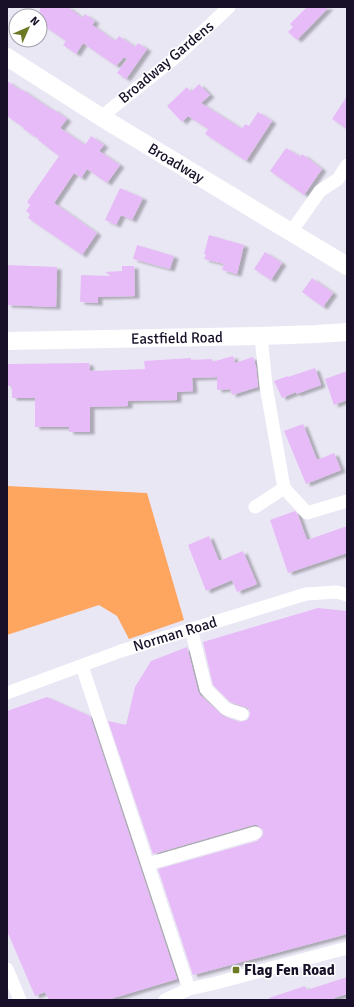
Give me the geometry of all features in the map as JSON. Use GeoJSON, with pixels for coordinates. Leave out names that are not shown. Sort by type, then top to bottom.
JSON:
{"type":"FeatureCollection","features":[{"type":"Feature","properties":{"kind":"street","name":"Broadway Gardens"},"geometry":{"type":"LineString","coordinates":[[101,117],[176,57],[229,7]]}},
{"type":"Feature","properties":{"kind":"street","name":"Broadway"},"geometry":{"type":"LineString","coordinates":[[7,57],[101,117],[347,266]]}},
{"type":"Feature","properties":{"kind":"street"},"geometry":{"type":"LineString","coordinates":[[291,232],[320,191],[338,178],[347,165]]}},
{"type":"Feature","properties":{"kind":"street","name":"Eastfield Road"},"geometry":{"type":"LineString","coordinates":[[7,341],[261,336],[347,332]]}},
{"type":"Feature","properties":{"kind":"street"},"geometry":{"type":"LineString","coordinates":[[261,336],[266,386],[284,488],[307,513],[347,501]]}},
{"type":"Feature","properties":{"kind":"street"},"geometry":{"type":"LineString","coordinates":[[255,507],[284,488]]}},
{"type":"Feature","properties":{"kind":"street","name":"Norman Road"},"geometry":{"type":"LineString","coordinates":[[7,693],[121,651],[306,594],[337,592],[347,595]]}},
{"type":"Feature","properties":{"kind":"street"},"geometry":{"type":"LineString","coordinates":[[191,629],[206,689],[226,709],[242,714]]}},
{"type":"Feature","properties":{"kind":"street"},"geometry":{"type":"LineString","coordinates":[[82,666],[189,989]]}},
{"type":"Feature","properties":{"kind":"street"},"geometry":{"type":"LineString","coordinates":[[148,864],[255,833]]}},
{"type":"Feature","properties":{"kind":"street"},"geometry":{"type":"LineString","coordinates":[[165,1000],[189,989],[347,948]]}},
{"type":"Feature","properties":{"kind":"street"},"geometry":{"type":"LineString","coordinates":[[7,969],[20,1000]]}},
{"type":"Feature","properties":{"kind":"shaded area"},"geometry":{"type":"Polygon","coordinates":[[[7,486],[147,493],[184,620],[129,639],[117,616],[99,605],[7,635],[7,486]]]}},
{"type":"Feature","properties":{"kind":"building"},"geometry":{"type":"Polygon","coordinates":[[[68,7],[82,18],[85,14],[95,21],[92,25],[115,41],[119,36],[135,47],[138,43],[147,49],[126,79],[117,73],[127,59],[124,57],[116,66],[83,43],[76,54],[63,45],[66,41],[48,29],[48,8],[40,8],[68,7]]]}},
{"type":"Feature","properties":{"kind":"building"},"geometry":{"type":"Polygon","coordinates":[[[307,7],[329,7],[297,40],[288,32],[293,27],[290,24],[307,7]]]}},
{"type":"Feature","properties":{"kind":"building"},"geometry":{"type":"Polygon","coordinates":[[[7,81],[67,119],[60,128],[85,145],[91,136],[104,145],[99,151],[120,165],[107,183],[87,169],[81,178],[74,173],[54,203],[97,233],[82,255],[28,218],[30,214],[26,211],[30,205],[27,202],[59,156],[38,140],[39,139],[23,129],[24,128],[7,116],[7,81]]]}},
{"type":"Feature","properties":{"kind":"building"},"geometry":{"type":"Polygon","coordinates":[[[199,84],[210,95],[201,103],[242,129],[245,124],[249,126],[258,112],[272,121],[246,161],[205,134],[208,129],[188,116],[182,122],[167,106],[187,87],[191,92],[199,84]]]}},
{"type":"Feature","properties":{"kind":"building"},"geometry":{"type":"Polygon","coordinates":[[[347,96],[347,129],[332,119],[347,96]]]}},
{"type":"Feature","properties":{"kind":"building"},"geometry":{"type":"Polygon","coordinates":[[[286,148],[300,157],[302,154],[322,169],[304,195],[270,171],[286,148]]]}},
{"type":"Feature","properties":{"kind":"building"},"geometry":{"type":"Polygon","coordinates":[[[120,188],[143,198],[132,220],[121,215],[116,225],[105,220],[120,188]]]}},
{"type":"Feature","properties":{"kind":"building"},"geometry":{"type":"Polygon","coordinates":[[[209,235],[244,245],[237,274],[222,270],[224,264],[204,259],[209,235]]]}},
{"type":"Feature","properties":{"kind":"building"},"geometry":{"type":"Polygon","coordinates":[[[137,245],[174,256],[170,269],[133,259],[137,245]]]}},
{"type":"Feature","properties":{"kind":"building"},"geometry":{"type":"Polygon","coordinates":[[[265,252],[282,263],[271,280],[254,269],[265,252]]]}},
{"type":"Feature","properties":{"kind":"building"},"geometry":{"type":"Polygon","coordinates":[[[7,265],[57,267],[56,307],[7,305],[7,265]]]}},
{"type":"Feature","properties":{"kind":"building"},"geometry":{"type":"Polygon","coordinates":[[[122,266],[134,266],[135,296],[98,297],[98,303],[80,302],[81,275],[111,276],[105,272],[122,271],[122,266]]]}},
{"type":"Feature","properties":{"kind":"building"},"geometry":{"type":"Polygon","coordinates":[[[312,278],[333,293],[323,307],[302,292],[312,278]]]}},
{"type":"Feature","properties":{"kind":"building"},"geometry":{"type":"Polygon","coordinates":[[[233,356],[235,363],[253,357],[256,367],[258,387],[232,395],[230,389],[217,390],[217,377],[192,378],[193,391],[177,392],[177,400],[128,401],[128,406],[90,407],[90,432],[69,432],[69,427],[35,427],[35,398],[12,398],[12,386],[7,386],[7,364],[89,363],[90,371],[145,369],[144,361],[191,358],[191,360],[212,359],[212,362],[233,356]]]}},
{"type":"Feature","properties":{"kind":"building"},"geometry":{"type":"Polygon","coordinates":[[[315,368],[321,385],[296,394],[296,392],[282,398],[274,381],[315,368]]]}},
{"type":"Feature","properties":{"kind":"building"},"geometry":{"type":"Polygon","coordinates":[[[347,371],[347,400],[334,405],[325,379],[347,371]]]}},
{"type":"Feature","properties":{"kind":"building"},"geometry":{"type":"Polygon","coordinates":[[[303,424],[317,460],[334,453],[341,470],[306,484],[284,431],[303,424]]]}},
{"type":"Feature","properties":{"kind":"building"},"geometry":{"type":"Polygon","coordinates":[[[295,511],[298,515],[307,540],[347,526],[347,553],[288,573],[270,520],[295,511]]]}},
{"type":"Feature","properties":{"kind":"building"},"geometry":{"type":"Polygon","coordinates":[[[209,536],[219,561],[243,551],[257,584],[237,592],[232,580],[206,591],[188,545],[209,536]]]}},
{"type":"Feature","properties":{"kind":"building"},"geometry":{"type":"Polygon","coordinates":[[[318,608],[347,611],[347,934],[193,975],[158,869],[257,841],[263,835],[263,830],[257,825],[253,825],[153,854],[108,721],[126,725],[135,687],[151,661],[187,647],[200,695],[223,716],[240,722],[247,720],[250,713],[248,708],[230,702],[213,685],[203,642],[318,608]]]}},
{"type":"Feature","properties":{"kind":"building"},"geometry":{"type":"Polygon","coordinates":[[[47,697],[90,716],[177,979],[107,1000],[49,1000],[45,992],[35,996],[7,931],[7,711],[47,697]]]}},
{"type":"Feature","properties":{"kind":"building"},"geometry":{"type":"Polygon","coordinates":[[[347,977],[347,994],[334,998],[335,1000],[270,1000],[269,998],[305,986],[307,990],[347,977]]]}},
{"type":"Feature","properties":{"kind":"place","name":"Flag Fen Road"},"geometry":{"type":"Point","coordinates":[236,970]}}]}
